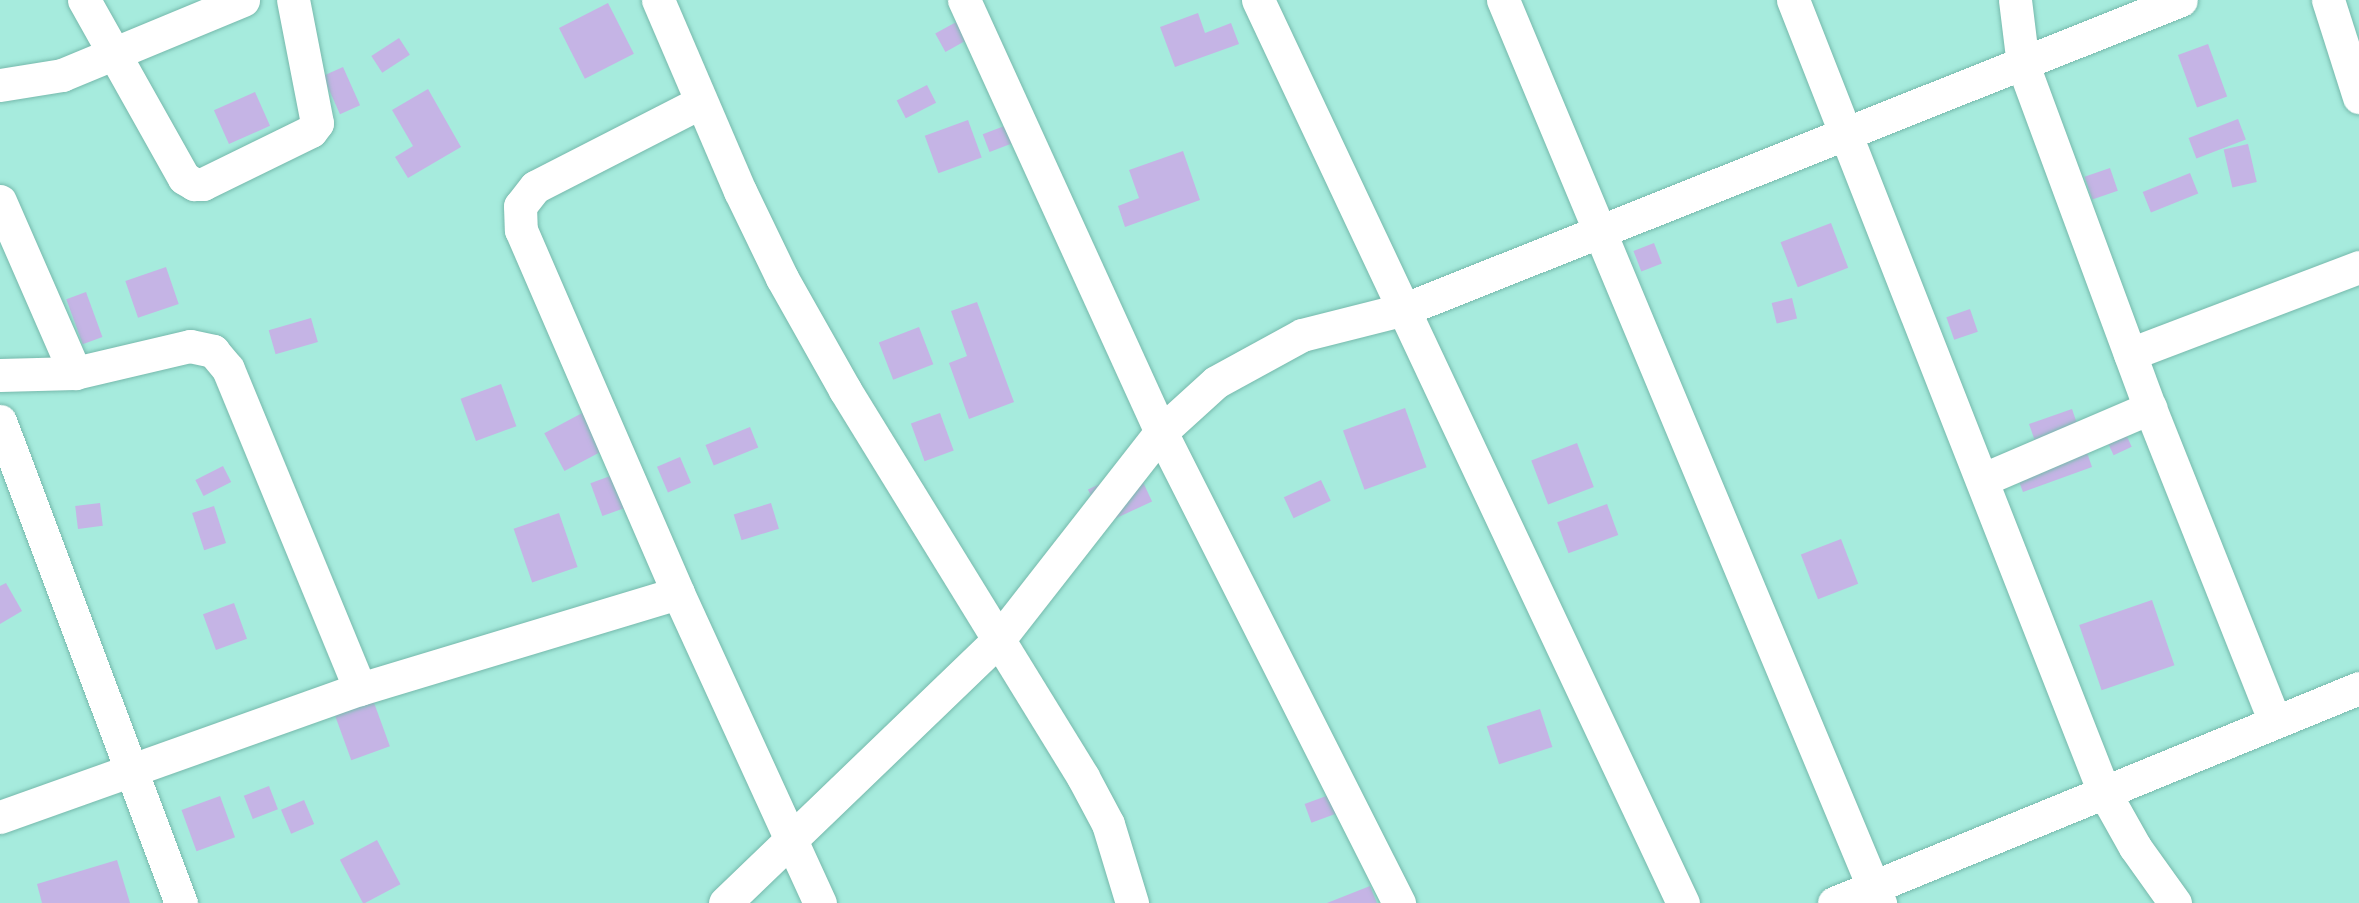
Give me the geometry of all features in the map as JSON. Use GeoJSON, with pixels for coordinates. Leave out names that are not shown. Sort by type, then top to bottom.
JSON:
{"type":"FeatureCollection","features":[{"type":"Feature","properties":{"kind":"street"},"geometry":{"type":"LineString","coordinates":[[84,0],[111,54],[184,178],[203,184],[311,131],[317,124],[293,0]]}},
{"type":"Feature","properties":{"kind":"street"},"geometry":{"type":"LineString","coordinates":[[0,85],[44,81],[243,0]]}},
{"type":"Feature","properties":{"kind":"street"},"geometry":{"type":"LineString","coordinates":[[658,0],[701,102],[782,278],[845,390],[999,639],[1108,824],[1132,903]]}},
{"type":"Feature","properties":{"kind":"street"},"geometry":{"type":"LineString","coordinates":[[964,0],[1161,432],[1399,903]]}},
{"type":"Feature","properties":{"kind":"street"},"geometry":{"type":"LineString","coordinates":[[1258,0],[1683,903]]}},
{"type":"Feature","properties":{"kind":"street"},"geometry":{"type":"LineString","coordinates":[[1503,0],[1876,894]]}},
{"type":"Feature","properties":{"kind":"street"},"geometry":{"type":"LineString","coordinates":[[1793,0],[1984,479],[2104,790],[2135,847],[2175,903]]}},
{"type":"Feature","properties":{"kind":"street"},"geometry":{"type":"LineString","coordinates":[[2015,0],[2023,65],[2150,408],[2274,719]]}},
{"type":"Feature","properties":{"kind":"street"},"geometry":{"type":"LineString","coordinates":[[725,903],[999,639],[1161,432],[1216,383],[1260,356],[1302,335],[1405,309],[1847,136],[2181,0]]}},
{"type":"Feature","properties":{"kind":"street"},"geometry":{"type":"LineString","coordinates":[[2328,0],[2359,97]]}},
{"type":"Feature","properties":{"kind":"street"},"geometry":{"type":"LineString","coordinates":[[701,102],[535,187],[520,206],[521,230],[678,593],[820,903]]}},
{"type":"Feature","properties":{"kind":"street"},"geometry":{"type":"LineString","coordinates":[[0,201],[75,373]]}},
{"type":"Feature","properties":{"kind":"street"},"geometry":{"type":"LineString","coordinates":[[2130,354],[2359,267]]}},
{"type":"Feature","properties":{"kind":"street"},"geometry":{"type":"LineString","coordinates":[[0,375],[75,373],[190,346],[214,351],[228,369],[360,689]]}},
{"type":"Feature","properties":{"kind":"street"},"geometry":{"type":"LineString","coordinates":[[1984,479],[2150,408]]}},
{"type":"Feature","properties":{"kind":"street"},"geometry":{"type":"LineString","coordinates":[[0,421],[130,774],[181,903]]}},
{"type":"Feature","properties":{"kind":"street"},"geometry":{"type":"LineString","coordinates":[[0,817],[130,774],[360,689],[678,593]]}},
{"type":"Feature","properties":{"kind":"street"},"geometry":{"type":"LineString","coordinates":[[1834,903],[1876,894],[2104,790],[2274,719],[2359,688]]}},
{"type":"Feature","properties":{"kind":"building"},"geometry":{"type":"Polygon","coordinates":[[[608,3],[634,54],[585,79],[559,28],[608,3]]]}},
{"type":"Feature","properties":{"kind":"building"},"geometry":{"type":"Polygon","coordinates":[[[1198,13],[1205,33],[1231,23],[1239,44],[1175,67],[1160,27],[1198,13]]]}},
{"type":"Feature","properties":{"kind":"building"},"geometry":{"type":"Polygon","coordinates":[[[958,21],[968,39],[945,52],[935,34],[958,21]]]}},
{"type":"Feature","properties":{"kind":"building"},"geometry":{"type":"Polygon","coordinates":[[[399,38],[410,55],[382,73],[371,56],[399,38]]]}},
{"type":"Feature","properties":{"kind":"building"},"geometry":{"type":"Polygon","coordinates":[[[2208,44],[2227,97],[2197,108],[2178,55],[2208,44]]]}},
{"type":"Feature","properties":{"kind":"building"},"geometry":{"type":"Polygon","coordinates":[[[343,67],[360,105],[340,114],[323,76],[343,67]]]}},
{"type":"Feature","properties":{"kind":"building"},"geometry":{"type":"Polygon","coordinates":[[[927,85],[936,103],[906,118],[897,100],[927,85]]]}},
{"type":"Feature","properties":{"kind":"building"},"geometry":{"type":"Polygon","coordinates":[[[428,89],[461,147],[408,178],[395,157],[413,146],[392,110],[428,89]]]}},
{"type":"Feature","properties":{"kind":"building"},"geometry":{"type":"Polygon","coordinates":[[[255,92],[270,126],[229,144],[214,110],[255,92]]]}},
{"type":"Feature","properties":{"kind":"building"},"geometry":{"type":"Polygon","coordinates":[[[2238,119],[2246,140],[2196,159],[2189,138],[2238,119]]]}},
{"type":"Feature","properties":{"kind":"building"},"geometry":{"type":"Polygon","coordinates":[[[968,120],[982,158],[938,173],[925,136],[968,120]]]}},
{"type":"Feature","properties":{"kind":"building"},"geometry":{"type":"Polygon","coordinates":[[[1007,125],[1014,143],[990,152],[983,134],[1007,125]]]}},
{"type":"Feature","properties":{"kind":"building"},"geometry":{"type":"Polygon","coordinates":[[[2248,144],[2257,182],[2232,188],[2224,150],[2248,144]]]}},
{"type":"Feature","properties":{"kind":"building"},"geometry":{"type":"Polygon","coordinates":[[[1183,151],[1200,200],[1125,227],[1118,206],[1139,198],[1129,170],[1183,151]]]}},
{"type":"Feature","properties":{"kind":"building"},"geometry":{"type":"Polygon","coordinates":[[[2110,168],[2118,191],[2092,199],[2084,177],[2110,168]]]}},
{"type":"Feature","properties":{"kind":"building"},"geometry":{"type":"Polygon","coordinates":[[[2190,173],[2198,193],[2151,213],[2143,192],[2190,173]]]}},
{"type":"Feature","properties":{"kind":"building"},"geometry":{"type":"Polygon","coordinates":[[[1831,223],[1848,268],[1798,287],[1781,242],[1831,223]]]}},
{"type":"Feature","properties":{"kind":"building"},"geometry":{"type":"Polygon","coordinates":[[[1654,243],[1662,264],[1641,271],[1633,251],[1654,243]]]}},
{"type":"Feature","properties":{"kind":"building"},"geometry":{"type":"Polygon","coordinates":[[[166,267],[179,304],[138,318],[125,281],[166,267]]]}},
{"type":"Feature","properties":{"kind":"building"},"geometry":{"type":"Polygon","coordinates":[[[86,292],[102,337],[83,344],[66,299],[86,292]]]}},
{"type":"Feature","properties":{"kind":"building"},"geometry":{"type":"Polygon","coordinates":[[[1792,298],[1797,318],[1777,323],[1772,303],[1792,298]]]}},
{"type":"Feature","properties":{"kind":"building"},"geometry":{"type":"Polygon","coordinates":[[[977,302],[1014,402],[969,419],[949,363],[967,356],[951,311],[977,302]]]}},
{"type":"Feature","properties":{"kind":"building"},"geometry":{"type":"Polygon","coordinates":[[[1970,309],[1978,332],[1954,340],[1946,317],[1970,309]]]}},
{"type":"Feature","properties":{"kind":"building"},"geometry":{"type":"Polygon","coordinates":[[[311,318],[318,342],[276,354],[269,330],[311,318]]]}},
{"type":"Feature","properties":{"kind":"building"},"geometry":{"type":"Polygon","coordinates":[[[919,327],[933,364],[893,380],[879,342],[919,327]]]}},
{"type":"Feature","properties":{"kind":"building"},"geometry":{"type":"Polygon","coordinates":[[[501,384],[516,426],[476,441],[461,399],[501,384]]]}},
{"type":"Feature","properties":{"kind":"building"},"geometry":{"type":"Polygon","coordinates":[[[1405,408],[1427,467],[1365,490],[1343,431],[1405,408]]]}},
{"type":"Feature","properties":{"kind":"building"},"geometry":{"type":"Polygon","coordinates":[[[2072,409],[2092,467],[2023,492],[2015,471],[2042,461],[2029,424],[2072,409]]]}},
{"type":"Feature","properties":{"kind":"building"},"geometry":{"type":"Polygon","coordinates":[[[584,412],[604,450],[564,471],[544,433],[584,412]]]}},
{"type":"Feature","properties":{"kind":"building"},"geometry":{"type":"Polygon","coordinates":[[[940,413],[954,451],[925,461],[911,424],[940,413]]]}},
{"type":"Feature","properties":{"kind":"building"},"geometry":{"type":"Polygon","coordinates":[[[2122,426],[2132,447],[2114,455],[2104,434],[2122,426]]]}},
{"type":"Feature","properties":{"kind":"building"},"geometry":{"type":"Polygon","coordinates":[[[750,427],[758,447],[714,465],[705,445],[750,427]]]}},
{"type":"Feature","properties":{"kind":"building"},"geometry":{"type":"Polygon","coordinates":[[[1577,443],[1594,487],[1548,504],[1531,461],[1577,443]]]}},
{"type":"Feature","properties":{"kind":"building"},"geometry":{"type":"Polygon","coordinates":[[[680,457],[691,483],[668,493],[657,467],[680,457]]]}},
{"type":"Feature","properties":{"kind":"building"},"geometry":{"type":"Polygon","coordinates":[[[223,466],[231,482],[204,496],[195,480],[223,466]]]}},
{"type":"Feature","properties":{"kind":"building"},"geometry":{"type":"Polygon","coordinates":[[[1136,467],[1152,501],[1104,524],[1088,489],[1136,467]]]}},
{"type":"Feature","properties":{"kind":"building"},"geometry":{"type":"Polygon","coordinates":[[[613,475],[625,508],[602,516],[590,483],[613,475]]]}},
{"type":"Feature","properties":{"kind":"building"},"geometry":{"type":"Polygon","coordinates":[[[1321,480],[1331,501],[1294,518],[1284,497],[1321,480]]]}},
{"type":"Feature","properties":{"kind":"building"},"geometry":{"type":"Polygon","coordinates":[[[100,503],[103,526],[78,529],[75,506],[100,503]]]}},
{"type":"Feature","properties":{"kind":"building"},"geometry":{"type":"Polygon","coordinates":[[[771,503],[779,529],[742,540],[734,514],[771,503]]]}},
{"type":"Feature","properties":{"kind":"building"},"geometry":{"type":"Polygon","coordinates":[[[1607,504],[1618,535],[1568,553],[1557,522],[1607,504]]]}},
{"type":"Feature","properties":{"kind":"building"},"geometry":{"type":"Polygon","coordinates":[[[214,506],[226,543],[204,550],[192,513],[214,506]]]}},
{"type":"Feature","properties":{"kind":"building"},"geometry":{"type":"Polygon","coordinates":[[[559,513],[578,567],[532,583],[514,529],[559,513]]]}},
{"type":"Feature","properties":{"kind":"building"},"geometry":{"type":"Polygon","coordinates":[[[1841,539],[1858,584],[1818,599],[1801,554],[1841,539]]]}},
{"type":"Feature","properties":{"kind":"building"},"geometry":{"type":"Polygon","coordinates":[[[6,583],[22,611],[0,624],[0,586],[6,583]]]}},
{"type":"Feature","properties":{"kind":"building"},"geometry":{"type":"Polygon","coordinates":[[[2152,600],[2174,665],[2102,690],[2079,625],[2152,600]]]}},
{"type":"Feature","properties":{"kind":"building"},"geometry":{"type":"Polygon","coordinates":[[[234,603],[247,639],[216,650],[203,614],[234,603]]]}},
{"type":"Feature","properties":{"kind":"building"},"geometry":{"type":"Polygon","coordinates":[[[369,689],[390,746],[351,760],[330,703],[369,689]]]}},
{"type":"Feature","properties":{"kind":"building"},"geometry":{"type":"Polygon","coordinates":[[[1540,709],[1552,747],[1499,764],[1487,726],[1540,709]]]}},
{"type":"Feature","properties":{"kind":"building"},"geometry":{"type":"Polygon","coordinates":[[[269,786],[278,809],[253,819],[244,796],[269,786]]]}},
{"type":"Feature","properties":{"kind":"building"},"geometry":{"type":"Polygon","coordinates":[[[1329,795],[1336,814],[1311,823],[1305,804],[1329,795]]]}},
{"type":"Feature","properties":{"kind":"building"},"geometry":{"type":"Polygon","coordinates":[[[220,796],[235,837],[197,851],[181,810],[220,796]]]}},
{"type":"Feature","properties":{"kind":"building"},"geometry":{"type":"Polygon","coordinates":[[[304,800],[314,824],[291,834],[281,810],[304,800]]]}},
{"type":"Feature","properties":{"kind":"building"},"geometry":{"type":"Polygon","coordinates":[[[377,840],[400,884],[363,903],[340,860],[377,840]]]}},
{"type":"Feature","properties":{"kind":"building"},"geometry":{"type":"Polygon","coordinates":[[[117,860],[130,903],[42,903],[37,884],[117,860]]]}},
{"type":"Feature","properties":{"kind":"building"},"geometry":{"type":"Polygon","coordinates":[[[1370,886],[1377,903],[1327,903],[1370,886]]]}}]}
